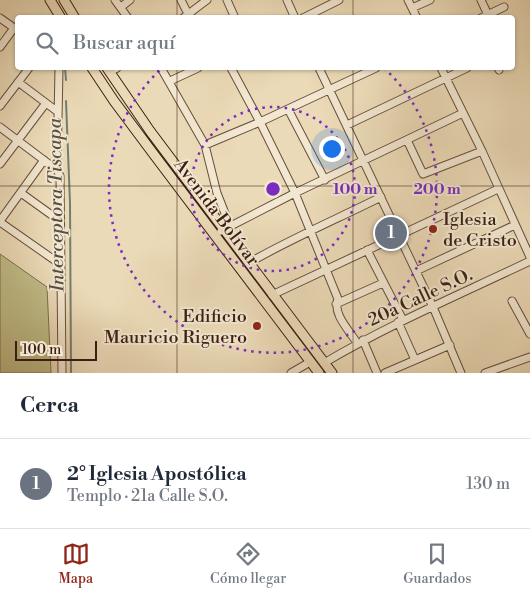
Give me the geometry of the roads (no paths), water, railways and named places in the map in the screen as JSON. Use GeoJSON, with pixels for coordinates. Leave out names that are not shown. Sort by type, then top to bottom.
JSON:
{"type":"FeatureCollection","features":[{"type":"Feature","properties":{"kind":"main road"},"geometry":{"type":"LineString","coordinates":[[50,0],[59,15]]}},
{"type":"Feature","properties":{"kind":"main road"},"geometry":{"type":"LineString","coordinates":[[66,2],[73,15]]}},
{"type":"Feature","properties":{"kind":"main road","name":"Avenida Bolívar"},"geometry":{"type":"LineString","coordinates":[[93,70],[319,373]]}},
{"type":"Feature","properties":{"kind":"main road"},"geometry":{"type":"LineString","coordinates":[[109,93],[106,77],[110,70]]}},
{"type":"Feature","properties":{"kind":"main road","name":"Avenida Bolívar"},"geometry":{"type":"LineString","coordinates":[[112,70],[150,132],[227,228],[272,295],[332,373]]}},
{"type":"Feature","properties":{"kind":"street"},"geometry":{"type":"LineString","coordinates":[[115,0],[126,15]]}},
{"type":"Feature","properties":{"kind":"street"},"geometry":{"type":"LineString","coordinates":[[121,7],[130,0]]}},
{"type":"Feature","properties":{"kind":"street"},"geometry":{"type":"LineString","coordinates":[[181,0],[188,15]]}},
{"type":"Feature","properties":{"kind":"street"},"geometry":{"type":"LineString","coordinates":[[189,15],[207,0]]}},
{"type":"Feature","properties":{"kind":"street"},"geometry":{"type":"LineString","coordinates":[[227,0],[234,15]]}},
{"type":"Feature","properties":{"kind":"street"},"geometry":{"type":"LineString","coordinates":[[287,0],[294,15]]}},
{"type":"Feature","properties":{"kind":"street"},"geometry":{"type":"LineString","coordinates":[[408,0],[416,15]]}},
{"type":"Feature","properties":{"kind":"street"},"geometry":{"type":"LineString","coordinates":[[412,8],[430,0]]}},
{"type":"Feature","properties":{"kind":"street"},"geometry":{"type":"LineString","coordinates":[[481,0],[485,15]]}},
{"type":"Feature","properties":{"kind":"street"},"geometry":{"type":"LineString","coordinates":[[308,15],[334,1]]}},
{"type":"Feature","properties":{"kind":"street"},"geometry":{"type":"LineString","coordinates":[[487,15],[504,7]]}},
{"type":"Feature","properties":{"kind":"street"},"geometry":{"type":"LineString","coordinates":[[0,18],[15,28]]}},
{"type":"Feature","properties":{"kind":"street"},"geometry":{"type":"LineString","coordinates":[[0,47],[15,30]]}},
{"type":"Feature","properties":{"kind":"street"},"geometry":{"type":"LineString","coordinates":[[0,106],[27,70]]}},
{"type":"Feature","properties":{"kind":"street"},"geometry":{"type":"LineString","coordinates":[[59,70],[58,173],[62,373]]}},
{"type":"Feature","properties":{"kind":"street"},"geometry":{"type":"LineString","coordinates":[[162,70],[206,146],[227,228]]}},
{"type":"Feature","properties":{"kind":"street"},"geometry":{"type":"LineString","coordinates":[[170,81],[194,70]]}},
{"type":"Feature","properties":{"kind":"street"},"geometry":{"type":"LineString","coordinates":[[232,70],[260,122],[312,232],[338,299],[336,304],[339,316],[360,341],[377,373]]}},
{"type":"Feature","properties":{"kind":"street"},"geometry":{"type":"LineString","coordinates":[[320,70],[433,307],[461,373]]}},
{"type":"Feature","properties":{"kind":"street"},"geometry":{"type":"LineString","coordinates":[[206,146],[372,70]]}},
{"type":"Feature","properties":{"kind":"street"},"geometry":{"type":"LineString","coordinates":[[442,70],[482,151],[530,257]]}},
{"type":"Feature","properties":{"kind":"street"},"geometry":{"type":"LineString","coordinates":[[347,126],[463,70]]}},
{"type":"Feature","properties":{"kind":"street"},"geometry":{"type":"LineString","coordinates":[[18,82],[58,112]]}},
{"type":"Feature","properties":{"kind":"street"},"geometry":{"type":"LineString","coordinates":[[0,164],[46,103]]}},
{"type":"Feature","properties":{"kind":"street"},"geometry":{"type":"LineString","coordinates":[[288,109],[325,180]]}},
{"type":"Feature","properties":{"kind":"street"},"geometry":{"type":"LineString","coordinates":[[214,234],[463,113]]}},
{"type":"Feature","properties":{"kind":"street"},"geometry":{"type":"LineString","coordinates":[[0,127],[19,140],[58,173]]}},
{"type":"Feature","properties":{"kind":"street"},"geometry":{"type":"LineString","coordinates":[[407,140],[423,174],[482,151]]}},
{"type":"Feature","properties":{"kind":"street"},"geometry":{"type":"LineString","coordinates":[[44,160],[0,221],[60,264]]}},
{"type":"Feature","properties":{"kind":"street"},"geometry":{"type":"LineString","coordinates":[[272,295],[498,188]]}},
{"type":"Feature","properties":{"kind":"street"},"geometry":{"type":"LineString","coordinates":[[20,193],[60,221]]}},
{"type":"Feature","properties":{"kind":"street"},"geometry":{"type":"LineString","coordinates":[[254,260],[282,244],[312,232],[381,197]]}},
{"type":"Feature","properties":{"kind":"street"},"geometry":{"type":"LineString","coordinates":[[416,271],[515,225]]}},
{"type":"Feature","properties":{"kind":"street"},"geometry":{"type":"LineString","coordinates":[[367,250],[401,321],[415,360]]}},
{"type":"Feature","properties":{"kind":"street","name":"20a Calle S.O."},"geometry":{"type":"LineString","coordinates":[[324,363],[360,341],[530,261]]}},
{"type":"Feature","properties":{"kind":"street"},"geometry":{"type":"LineString","coordinates":[[336,304],[383,284]]}},
{"type":"Feature","properties":{"kind":"street"},"geometry":{"type":"LineString","coordinates":[[512,301],[530,334]]}},
{"type":"Feature","properties":{"kind":"street"},"geometry":{"type":"LineString","coordinates":[[385,373],[450,345]]}},
{"type":"Feature","properties":{"kind":"street"},"geometry":{"type":"LineString","coordinates":[[485,373],[530,357]]}},
{"type":"Feature","properties":{"kind":"street"},"geometry":{"type":"LineString","coordinates":[[291,373],[310,362]]}},
{"type":"Feature","properties":{"kind":"waterway","name":"Interceptora Tiscapa"},"geometry":{"type":"LineString","coordinates":[[65,70],[66,80]]}},
{"type":"Feature","properties":{"kind":"waterway","name":"Interceptora Tiscapa"},"geometry":{"type":"LineString","coordinates":[[66,101],[70,203],[71,373]]}},
{"type":"Feature","properties":{"kind":"place","name":"Iglesia de Cristo"},"geometry":{"type":"Point","coordinates":[433,229]}},
{"type":"Feature","properties":{"kind":"place","name":"2° Iglesia Apostólica"},"geometry":{"type":"Point","coordinates":[391,233]}},
{"type":"Feature","properties":{"kind":"place","name":"Edificio Mauricio Riguero"},"geometry":{"type":"Point","coordinates":[257,326]}}]}
